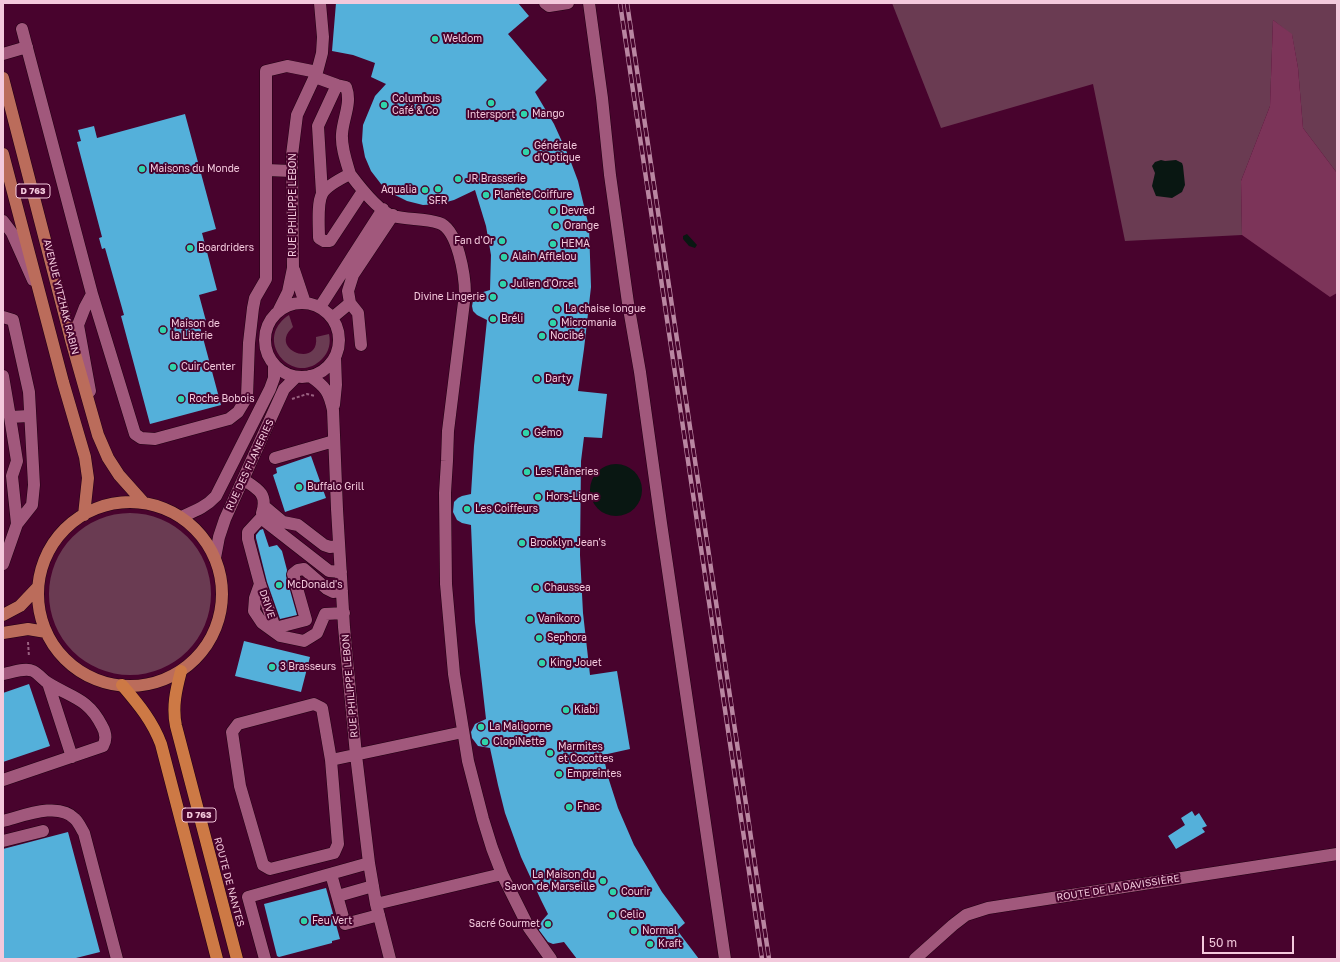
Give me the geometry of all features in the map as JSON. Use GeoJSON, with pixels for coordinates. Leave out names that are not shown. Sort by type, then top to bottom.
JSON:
{"type":"FeatureCollection","features":[{"type":"Feature","properties":{"kind":"highway","name":"ROUTE DE NANTES"},"geometry":{"type":"LineString","coordinates":[[181,671],[174,700],[176,726],[237,959]]}},
{"type":"Feature","properties":{"kind":"highway","name":"D 763"},"geometry":{"type":"LineString","coordinates":[[122,685],[144,711],[159,738],[217,959]]}},
{"type":"Feature","properties":{"kind":"main road","name":"AVENUE YITZHAK RABIN"},"geometry":{"type":"LineString","coordinates":[[3,78],[71,340],[98,435],[108,458],[119,475],[144,503]]}},
{"type":"Feature","properties":{"kind":"main road","name":"AVENUE YITZHAK RABIN"},"geometry":{"type":"LineString","coordinates":[[3,154],[85,457],[88,478],[84,515]]}},
{"type":"Feature","properties":{"kind":"main road"},"geometry":{"type":"LineString","coordinates":[[113,503],[144,503],[164,508],[181,517],[201,535],[215,558],[222,582],[222,608],[214,632],[200,654],[181,671],[152,683],[137,686],[122,685],[98,680],[77,669],[59,652],[46,632],[40,610],[38,587],[45,558],[61,534],[84,515],[113,503]]}},
{"type":"Feature","properties":{"kind":"main road"},"geometry":{"type":"LineString","coordinates":[[3,615],[20,606],[38,587]]}},
{"type":"Feature","properties":{"kind":"main road"},"geometry":{"type":"LineString","coordinates":[[3,633],[28,629],[46,632]]}},
{"type":"Feature","properties":{"kind":"street","name":"RUE PHILIPPE LEBON"},"geometry":{"type":"LineString","coordinates":[[279,310],[288,292],[293,268],[292,156],[297,115],[316,74],[322,53],[323,37],[320,3]]}},
{"type":"Feature","properties":{"kind":"street"},"geometry":{"type":"LineString","coordinates":[[545,3],[549,6],[568,3]]}},
{"type":"Feature","properties":{"kind":"street"},"geometry":{"type":"LineString","coordinates":[[588,3],[601,91],[610,175],[628,303],[640,372],[725,959]]}},
{"type":"Feature","properties":{"kind":"street"},"geometry":{"type":"LineString","coordinates":[[22,29],[92,294],[135,434],[141,438],[155,439],[229,419],[238,412],[247,397],[249,343],[255,298],[266,279],[266,71],[287,66],[316,74],[337,85],[346,87],[349,95],[342,134],[345,158],[350,174],[363,191],[388,212],[438,223],[446,226],[451,233],[458,252],[465,282],[465,294],[448,431],[445,493],[446,584],[454,674],[468,761],[482,819],[502,874],[529,928],[551,959]]}},
{"type":"Feature","properties":{"kind":"street"},"geometry":{"type":"LineString","coordinates":[[3,54],[27,47]]}},
{"type":"Feature","properties":{"kind":"street"},"geometry":{"type":"LineString","coordinates":[[337,85],[318,126],[322,194],[318,214],[319,238],[324,241],[330,241],[363,191]]}},
{"type":"Feature","properties":{"kind":"street"},"geometry":{"type":"LineString","coordinates":[[266,170],[292,172]]}},
{"type":"Feature","properties":{"kind":"street"},"geometry":{"type":"LineString","coordinates":[[322,194],[333,184],[350,174]]}},
{"type":"Feature","properties":{"kind":"street"},"geometry":{"type":"LineString","coordinates":[[361,344],[358,313],[350,303],[348,292],[353,275],[388,212]]}},
{"type":"Feature","properties":{"kind":"street"},"geometry":{"type":"LineString","coordinates":[[320,307],[388,212]]}},
{"type":"Feature","properties":{"kind":"street"},"geometry":{"type":"LineString","coordinates":[[3,221],[12,233],[43,304]]}},
{"type":"Feature","properties":{"kind":"street","name":"RUE PHILIPPE LEBON"},"geometry":{"type":"LineString","coordinates":[[293,268],[305,302]]}},
{"type":"Feature","properties":{"kind":"street"},"geometry":{"type":"LineString","coordinates":[[92,294],[78,325],[98,435]]}},
{"type":"Feature","properties":{"kind":"street"},"geometry":{"type":"LineString","coordinates":[[305,302],[320,307],[332,318],[336,325],[339,341],[335,357],[329,366],[310,376],[296,377],[284,372],[274,365],[268,355],[265,344],[267,325],[279,310],[292,304],[305,302]]}},
{"type":"Feature","properties":{"kind":"street"},"geometry":{"type":"LineString","coordinates":[[332,318],[350,303]]}},
{"type":"Feature","properties":{"kind":"street"},"geometry":{"type":"LineString","coordinates":[[3,317],[13,320],[29,392],[29,416],[34,465],[32,505],[16,524],[3,564]]}},
{"type":"Feature","properties":{"kind":"street"},"geometry":{"type":"LineString","coordinates":[[249,343],[265,344]]}},
{"type":"Feature","properties":{"kind":"street","name":"RUE PHILIPPE LEBON"},"geometry":{"type":"LineString","coordinates":[[335,357],[336,385],[333,410],[339,546],[356,755],[369,863],[377,909],[390,959]]}},
{"type":"Feature","properties":{"kind":"street","name":"RUE DES FLANERIES"},"geometry":{"type":"LineString","coordinates":[[181,517],[198,511],[216,496],[270,389],[274,378],[274,365]]}},
{"type":"Feature","properties":{"kind":"street"},"geometry":{"type":"LineString","coordinates":[[3,376],[17,460],[12,476],[16,524]]}},
{"type":"Feature","properties":{"kind":"street","name":"RUE PHILIPPE LEBON"},"geometry":{"type":"LineString","coordinates":[[310,376],[322,384],[330,395],[333,410]]}},
{"type":"Feature","properties":{"kind":"street","name":"RUE DES FLANERIES"},"geometry":{"type":"LineString","coordinates":[[215,558],[219,537],[225,519],[284,389],[296,377]]}},
{"type":"Feature","properties":{"kind":"street"},"geometry":{"type":"LineString","coordinates":[[10,417],[29,416]]}},
{"type":"Feature","properties":{"kind":"street"},"geometry":{"type":"LineString","coordinates":[[275,458],[334,441]]}},
{"type":"Feature","properties":{"kind":"street"},"geometry":{"type":"LineString","coordinates":[[14,467],[34,465]]}},
{"type":"Feature","properties":{"kind":"street"},"geometry":{"type":"LineString","coordinates":[[244,480],[258,489],[264,498],[261,518],[248,532],[248,539],[260,584],[255,598],[254,612],[262,623],[280,636],[304,641],[316,633],[325,614],[344,613]]}},
{"type":"Feature","properties":{"kind":"street"},"geometry":{"type":"LineString","coordinates":[[264,506],[283,522],[298,525],[324,545],[330,547],[339,546]]}},
{"type":"Feature","properties":{"kind":"street"},"geometry":{"type":"LineString","coordinates":[[261,518],[329,571],[341,572]]}},
{"type":"Feature","properties":{"kind":"street","name":"DRIVE"},"geometry":{"type":"LineString","coordinates":[[260,584],[275,628],[306,620],[293,574],[298,570],[304,569],[327,590],[333,592],[342,591]]}},
{"type":"Feature","properties":{"kind":"street"},"geometry":{"type":"LineString","coordinates":[[3,674],[33,671],[48,683],[87,704],[96,715],[106,734],[103,746],[3,780]]}},
{"type":"Feature","properties":{"kind":"street"},"geometry":{"type":"LineString","coordinates":[[48,683],[72,757]]}},
{"type":"Feature","properties":{"kind":"street"},"geometry":{"type":"LineString","coordinates":[[314,704],[322,708],[330,760],[338,844],[334,853],[270,869],[263,865],[240,786],[232,732],[238,724],[314,704]]}},
{"type":"Feature","properties":{"kind":"street"},"geometry":{"type":"LineString","coordinates":[[330,760],[463,732]]}},
{"type":"Feature","properties":{"kind":"street"},"geometry":{"type":"LineString","coordinates":[[3,821],[52,810],[64,812],[75,818],[84,833],[117,959]]}},
{"type":"Feature","properties":{"kind":"street"},"geometry":{"type":"LineString","coordinates":[[3,841],[43,831]]}},
{"type":"Feature","properties":{"kind":"street","name":"ROUTE DE LA DAVISSIÈRE"},"geometry":{"type":"LineString","coordinates":[[915,959],[953,924],[966,915],[988,908],[1337,854]]}},
{"type":"Feature","properties":{"kind":"street"},"geometry":{"type":"LineString","coordinates":[[265,959],[248,897],[369,863]]}},
{"type":"Feature","properties":{"kind":"street"},"geometry":{"type":"LineString","coordinates":[[331,874],[345,924],[377,909],[502,874]]}},
{"type":"Feature","properties":{"kind":"street"},"geometry":{"type":"LineString","coordinates":[[338,896],[373,886]]}},
{"type":"Feature","properties":{"kind":"path"},"geometry":{"type":"LineString","coordinates":[[282,394],[292,399],[307,394],[322,397]]}},
{"type":"Feature","properties":{"kind":"path"},"geometry":{"type":"LineString","coordinates":[[28,629],[29,671]]}},
{"type":"Feature","properties":{"kind":"shaded area"},"geometry":{"type":"Polygon","coordinates":[[[892,3],[1337,3],[1337,173],[1303,128],[1298,68],[1292,35],[1273,20],[1270,106],[1241,181],[1242,235],[1125,241],[1093,84],[941,128],[892,3]]]}},
{"type":"Feature","properties":{"kind":"shaded area"},"geometry":{"type":"Polygon","coordinates":[[[1273,20],[1292,34],[1298,68],[1303,128],[1337,173],[1337,293],[1330,297],[1242,235],[1241,181],[1270,106],[1273,20]]]}},
{"type":"Feature","properties":{"kind":"shaded area"},"geometry":{"type":"Polygon","coordinates":[[[1161,160],[1176,160],[1182,163],[1183,166],[1185,185],[1182,192],[1172,198],[1156,196],[1152,186],[1155,173],[1152,166],[1155,162],[1161,160]]]}},
{"type":"Feature","properties":{"kind":"shaded area"},"geometry":{"type":"Polygon","coordinates":[[[687,234],[697,245],[695,248],[689,246],[683,239],[683,236],[687,234]]]}},
{"type":"Feature","properties":{"kind":"shaded area"},"geometry":{"type":"Polygon","coordinates":[[[289,315],[293,327],[287,335],[286,343],[290,349],[296,353],[304,354],[310,352],[315,347],[316,337],[329,334],[330,344],[328,350],[322,359],[311,366],[300,368],[289,364],[281,357],[275,348],[274,336],[278,325],[289,315]]]}},
{"type":"Feature","properties":{"kind":"shaded area"},"geometry":{"type":"Polygon","coordinates":[[[616,464],[626,466],[634,472],[640,480],[642,490],[640,500],[634,508],[626,514],[616,516],[606,514],[598,508],[592,500],[590,490],[592,480],[598,472],[606,466],[616,464]]]}},
{"type":"Feature","properties":{"kind":"shaded area"},"geometry":{"type":"Polygon","coordinates":[[[130,513],[161,519],[175,527],[187,537],[197,549],[205,563],[211,594],[205,625],[197,639],[187,651],[175,661],[161,669],[130,675],[99,669],[85,661],[73,651],[63,639],[55,625],[49,594],[55,563],[63,549],[73,537],[85,527],[99,519],[130,513]]]}},
{"type":"Feature","properties":{"kind":"building","name":"Les Flâneries"},"geometry":{"type":"Polygon","coordinates":[[[336,3],[518,3],[529,16],[508,34],[547,80],[535,92],[554,124],[569,157],[578,181],[589,227],[591,287],[578,391],[607,394],[602,438],[584,437],[581,461],[580,555],[583,613],[590,675],[617,671],[630,749],[603,755],[618,808],[634,845],[662,892],[685,923],[677,930],[699,959],[577,959],[564,942],[553,944],[548,942],[539,930],[541,922],[548,914],[521,857],[505,813],[490,748],[478,746],[472,738],[471,732],[475,724],[486,719],[475,622],[471,525],[457,520],[453,512],[454,502],[458,498],[471,494],[474,446],[487,320],[477,315],[473,311],[472,306],[475,296],[490,290],[491,255],[486,226],[475,190],[454,200],[439,204],[423,205],[407,201],[393,194],[381,184],[371,171],[365,157],[362,141],[363,125],[375,96],[386,84],[371,77],[375,63],[353,55],[332,51],[336,3]]]}},
{"type":"Feature","properties":{"kind":"building"},"geometry":{"type":"Polygon","coordinates":[[[185,114],[216,229],[202,233],[217,290],[199,295],[206,321],[199,323],[221,405],[150,424],[121,316],[124,315],[105,248],[102,249],[99,238],[102,237],[77,142],[81,141],[78,130],[94,126],[97,138],[185,114]]]}},
{"type":"Feature","properties":{"kind":"building","name":"Buffalo Grill"},"geometry":{"type":"Polygon","coordinates":[[[311,456],[326,498],[285,512],[273,475],[277,473],[276,468],[311,456]]]}},
{"type":"Feature","properties":{"kind":"building","name":"McDonald's"},"geometry":{"type":"Polygon","coordinates":[[[263,529],[269,547],[277,545],[282,551],[287,570],[286,576],[297,615],[280,619],[267,582],[256,538],[256,535],[263,529]]]}},
{"type":"Feature","properties":{"kind":"building","name":"3 Brasseurs"},"geometry":{"type":"Polygon","coordinates":[[[244,641],[310,657],[301,692],[235,676],[244,641]]]}},
{"type":"Feature","properties":{"kind":"building"},"geometry":{"type":"Polygon","coordinates":[[[29,684],[50,746],[3,762],[3,693],[29,684]]]}},
{"type":"Feature","properties":{"kind":"building"},"geometry":{"type":"Polygon","coordinates":[[[1192,811],[1195,816],[1199,813],[1207,826],[1202,828],[1205,832],[1176,849],[1168,836],[1185,825],[1181,818],[1192,811]]]}},
{"type":"Feature","properties":{"kind":"building"},"geometry":{"type":"Polygon","coordinates":[[[68,832],[100,952],[72,959],[3,959],[3,849],[68,832]]]}},
{"type":"Feature","properties":{"kind":"building","name":"Feu Vert"},"geometry":{"type":"Polygon","coordinates":[[[326,888],[340,939],[332,941],[332,943],[279,957],[277,956],[264,904],[326,888]]]}},
{"type":"Feature","properties":{"kind":"railway"},"geometry":{"type":"LineString","coordinates":[[620,3],[762,959]]}},
{"type":"Feature","properties":{"kind":"railway"},"geometry":{"type":"LineString","coordinates":[[627,3],[769,959]]}},
{"type":"Feature","properties":{"kind":"place","name":"Weldom"},"geometry":{"type":"Point","coordinates":[435,39]}},
{"type":"Feature","properties":{"kind":"place","name":"Intersport"},"geometry":{"type":"Point","coordinates":[491,103]}},
{"type":"Feature","properties":{"kind":"place","name":"Columbus Café & Co"},"geometry":{"type":"Point","coordinates":[384,105]}},
{"type":"Feature","properties":{"kind":"place","name":"Mango"},"geometry":{"type":"Point","coordinates":[524,114]}},
{"type":"Feature","properties":{"kind":"place","name":"Générale d'Optique"},"geometry":{"type":"Point","coordinates":[526,152]}},
{"type":"Feature","properties":{"kind":"place","name":"Maisons du Monde"},"geometry":{"type":"Point","coordinates":[142,169]}},
{"type":"Feature","properties":{"kind":"place","name":"JR Brasserie"},"geometry":{"type":"Point","coordinates":[458,179]}},
{"type":"Feature","properties":{"kind":"place","name":"SFR"},"geometry":{"type":"Point","coordinates":[438,189]}},
{"type":"Feature","properties":{"kind":"place","name":"Aqualia"},"geometry":{"type":"Point","coordinates":[425,190]}},
{"type":"Feature","properties":{"kind":"place","name":"Planète Coiffure"},"geometry":{"type":"Point","coordinates":[486,195]}},
{"type":"Feature","properties":{"kind":"place","name":"Devred"},"geometry":{"type":"Point","coordinates":[553,211]}},
{"type":"Feature","properties":{"kind":"place","name":"Orange"},"geometry":{"type":"Point","coordinates":[556,226]}},
{"type":"Feature","properties":{"kind":"place","name":"Fan d'Or"},"geometry":{"type":"Point","coordinates":[502,241]}},
{"type":"Feature","properties":{"kind":"place","name":"HEMA"},"geometry":{"type":"Point","coordinates":[553,244]}},
{"type":"Feature","properties":{"kind":"place","name":"Boardriders"},"geometry":{"type":"Point","coordinates":[190,248]}},
{"type":"Feature","properties":{"kind":"place","name":"Alain Afflelou"},"geometry":{"type":"Point","coordinates":[504,257]}},
{"type":"Feature","properties":{"kind":"place","name":"Julien d'Orcel"},"geometry":{"type":"Point","coordinates":[503,284]}},
{"type":"Feature","properties":{"kind":"place","name":"Divine Lingerie"},"geometry":{"type":"Point","coordinates":[493,297]}},
{"type":"Feature","properties":{"kind":"place","name":"La chaise longue"},"geometry":{"type":"Point","coordinates":[557,309]}},
{"type":"Feature","properties":{"kind":"place","name":"Bréli"},"geometry":{"type":"Point","coordinates":[493,319]}},
{"type":"Feature","properties":{"kind":"place","name":"Micromania"},"geometry":{"type":"Point","coordinates":[553,323]}},
{"type":"Feature","properties":{"kind":"place","name":"Maison de la Literie"},"geometry":{"type":"Point","coordinates":[163,330]}},
{"type":"Feature","properties":{"kind":"place","name":"Nocibé"},"geometry":{"type":"Point","coordinates":[542,336]}},
{"type":"Feature","properties":{"kind":"place","name":"Cuir Center"},"geometry":{"type":"Point","coordinates":[173,367]}},
{"type":"Feature","properties":{"kind":"place","name":"Darty"},"geometry":{"type":"Point","coordinates":[537,379]}},
{"type":"Feature","properties":{"kind":"place","name":"Roche Bobois"},"geometry":{"type":"Point","coordinates":[181,399]}},
{"type":"Feature","properties":{"kind":"place","name":"Gémo"},"geometry":{"type":"Point","coordinates":[526,433]}},
{"type":"Feature","properties":{"kind":"place","name":"Les Flâneries"},"geometry":{"type":"Point","coordinates":[527,472]}},
{"type":"Feature","properties":{"kind":"place","name":"Buffalo Grill"},"geometry":{"type":"Point","coordinates":[299,487]}},
{"type":"Feature","properties":{"kind":"place","name":"Hors-Ligne"},"geometry":{"type":"Point","coordinates":[538,497]}},
{"type":"Feature","properties":{"kind":"place","name":"Les Coiffeurs"},"geometry":{"type":"Point","coordinates":[467,509]}},
{"type":"Feature","properties":{"kind":"place","name":"Brooklyn Jean's"},"geometry":{"type":"Point","coordinates":[522,543]}},
{"type":"Feature","properties":{"kind":"place","name":"McDonald's"},"geometry":{"type":"Point","coordinates":[279,585]}},
{"type":"Feature","properties":{"kind":"place","name":"Chaussea"},"geometry":{"type":"Point","coordinates":[536,588]}},
{"type":"Feature","properties":{"kind":"place","name":"Vanikoro"},"geometry":{"type":"Point","coordinates":[530,619]}},
{"type":"Feature","properties":{"kind":"place","name":"Sephora"},"geometry":{"type":"Point","coordinates":[539,638]}},
{"type":"Feature","properties":{"kind":"place","name":"King Jouet"},"geometry":{"type":"Point","coordinates":[542,663]}},
{"type":"Feature","properties":{"kind":"place","name":"3 Brasseurs"},"geometry":{"type":"Point","coordinates":[272,667]}},
{"type":"Feature","properties":{"kind":"place","name":"Kiabi"},"geometry":{"type":"Point","coordinates":[566,710]}},
{"type":"Feature","properties":{"kind":"place","name":"La Maligorne"},"geometry":{"type":"Point","coordinates":[481,727]}},
{"type":"Feature","properties":{"kind":"place","name":"ClopiNette"},"geometry":{"type":"Point","coordinates":[485,742]}},
{"type":"Feature","properties":{"kind":"place","name":"Marmites et Cocottes"},"geometry":{"type":"Point","coordinates":[550,753]}},
{"type":"Feature","properties":{"kind":"place","name":"Empreintes"},"geometry":{"type":"Point","coordinates":[559,774]}},
{"type":"Feature","properties":{"kind":"place","name":"Fnac"},"geometry":{"type":"Point","coordinates":[569,807]}},
{"type":"Feature","properties":{"kind":"place","name":"La Maison du Savon de Marseille"},"geometry":{"type":"Point","coordinates":[603,881]}},
{"type":"Feature","properties":{"kind":"place","name":"Courir"},"geometry":{"type":"Point","coordinates":[613,892]}},
{"type":"Feature","properties":{"kind":"place","name":"Celio"},"geometry":{"type":"Point","coordinates":[612,915]}},
{"type":"Feature","properties":{"kind":"place","name":"Feu Vert"},"geometry":{"type":"Point","coordinates":[304,921]}},
{"type":"Feature","properties":{"kind":"place","name":"Sacré Gourmet"},"geometry":{"type":"Point","coordinates":[548,924]}},
{"type":"Feature","properties":{"kind":"place","name":"Normal"},"geometry":{"type":"Point","coordinates":[634,931]}},
{"type":"Feature","properties":{"kind":"place","name":"Kraft"},"geometry":{"type":"Point","coordinates":[650,944]}}]}
